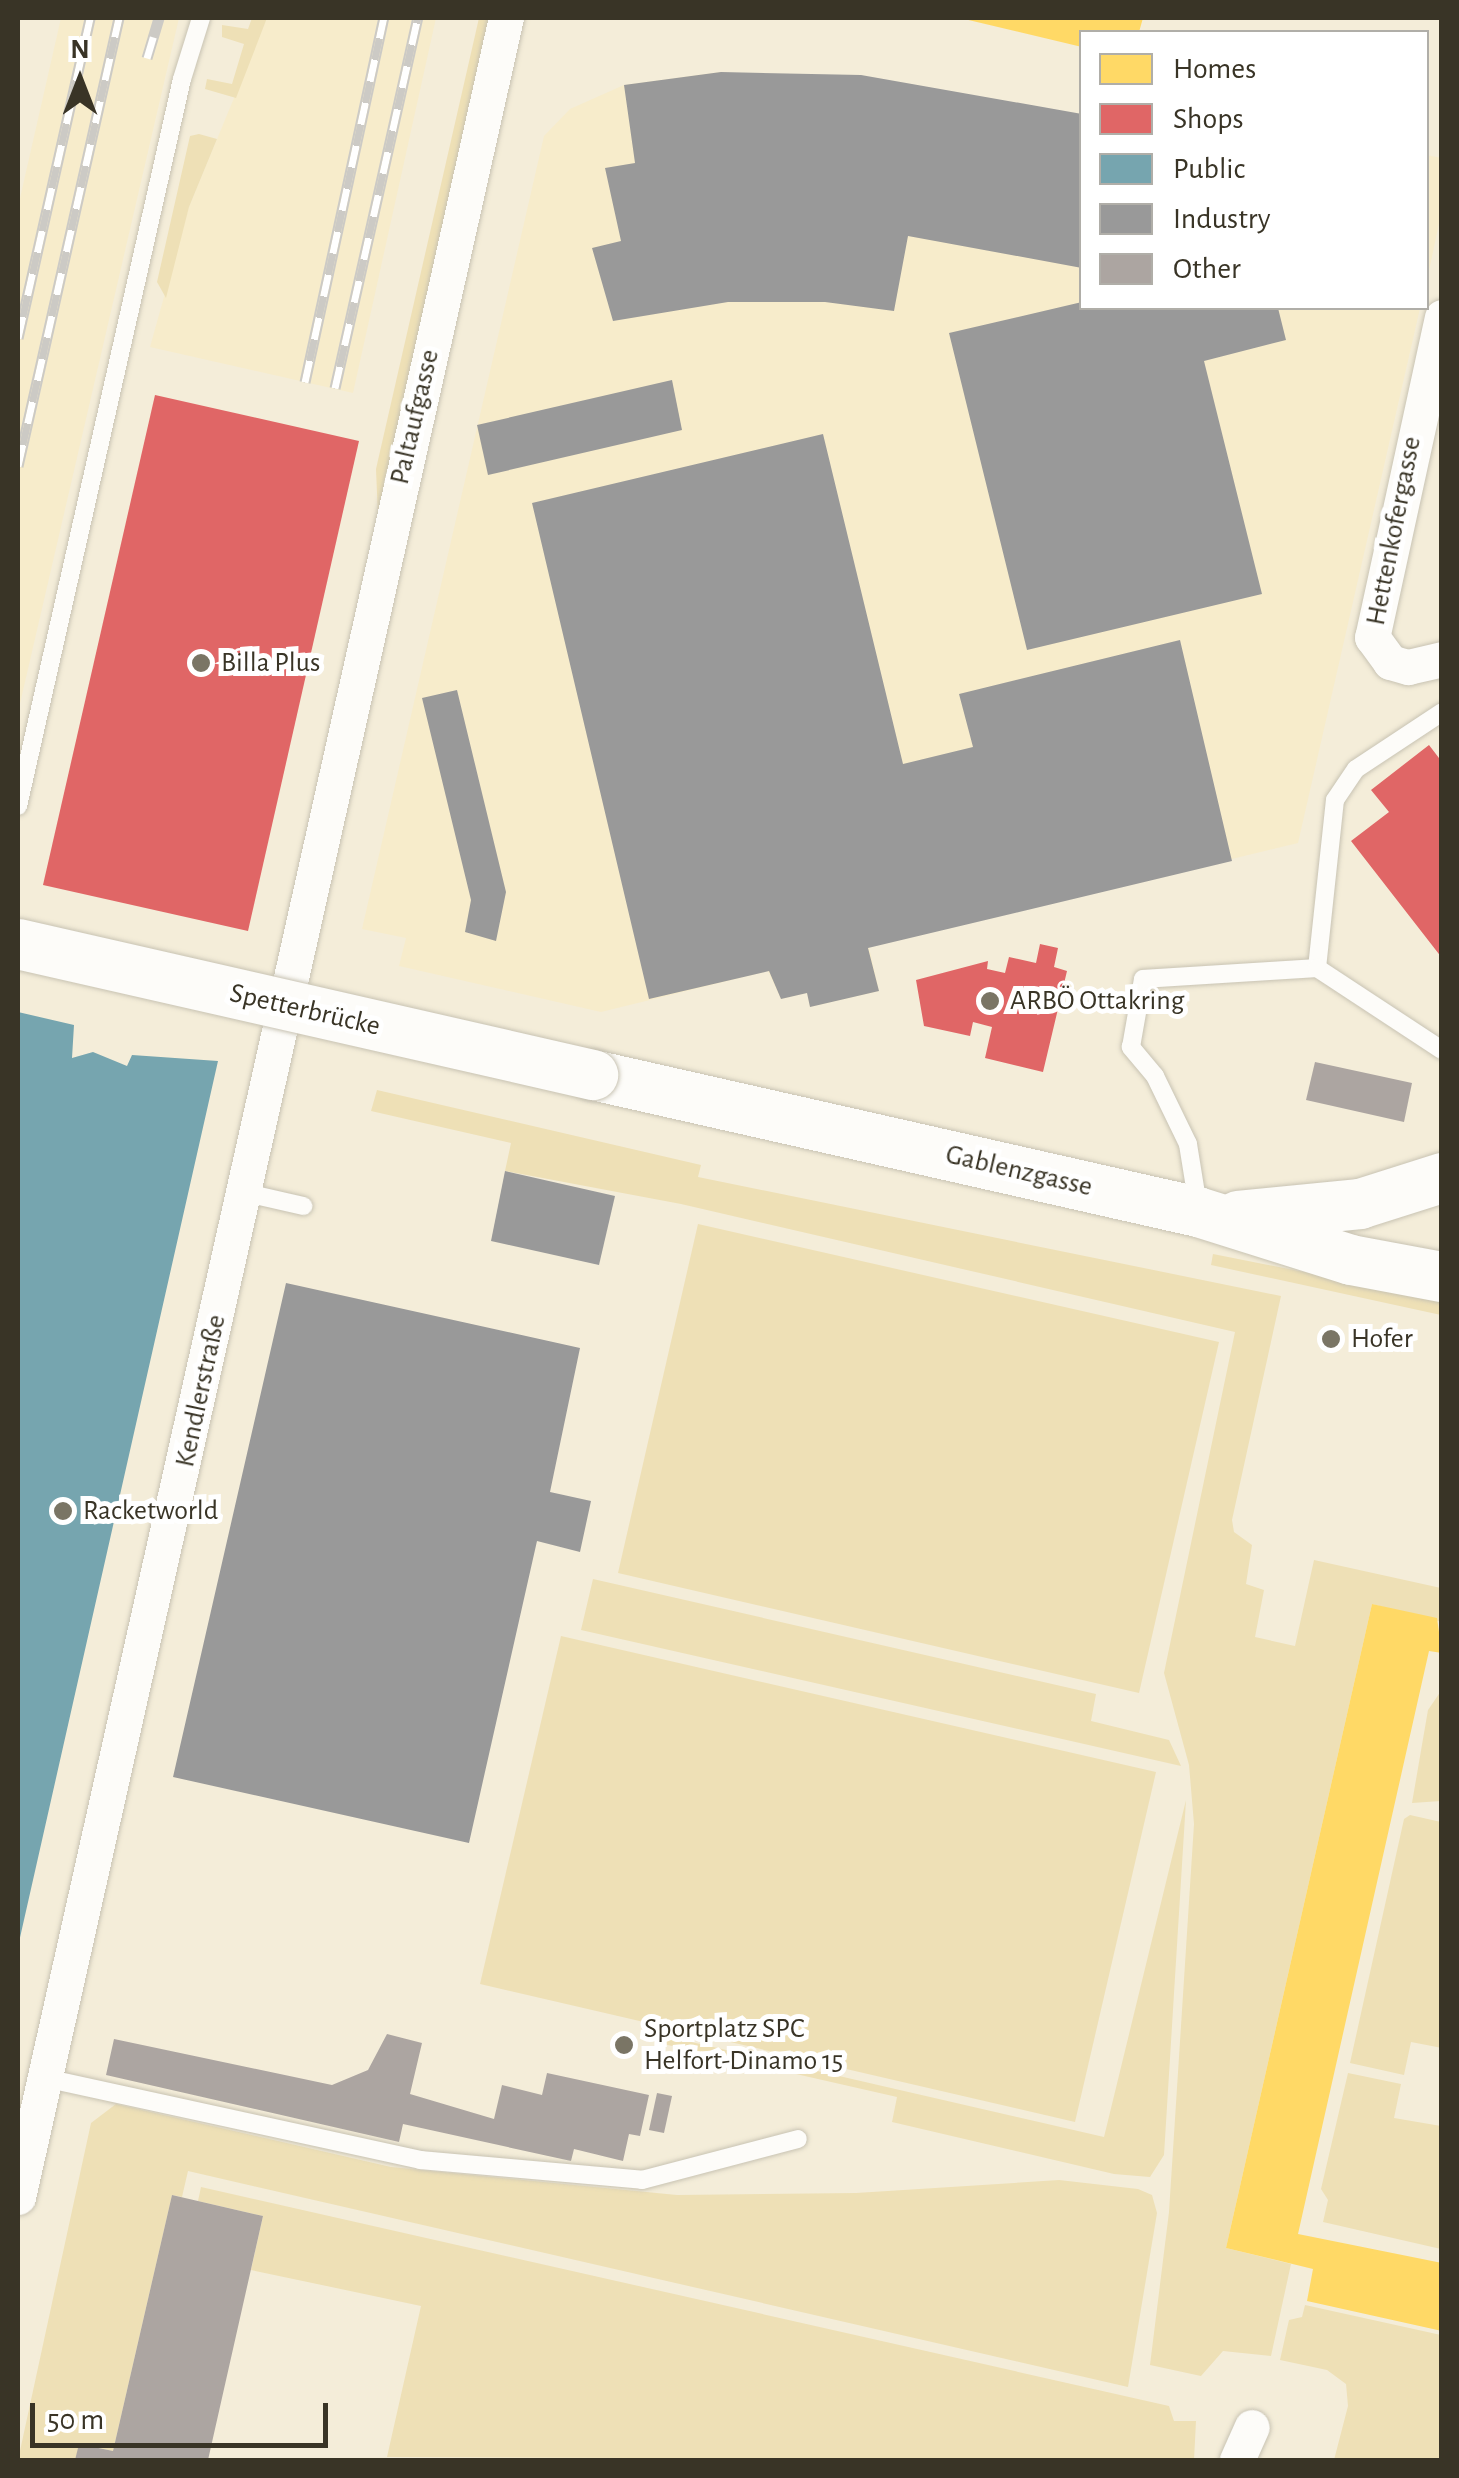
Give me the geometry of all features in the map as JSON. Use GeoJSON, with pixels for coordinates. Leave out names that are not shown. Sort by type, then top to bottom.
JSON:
{"type":"FeatureCollection","features":[{"type":"Feature","properties":{"kind":"main road","name":"Spetterbrücke"},"geometry":{"type":"LineString","coordinates":[[18,944],[593,1075]]}},
{"type":"Feature","properties":{"kind":"main road","name":"Gablenzgasse"},"geometry":{"type":"LineString","coordinates":[[593,1075],[1211,1214],[1351,1260],[1442,1278]]}},
{"type":"Feature","properties":{"kind":"main road"},"geometry":{"type":"LineString","coordinates":[[1211,1214],[1360,1204],[1442,1178]]}},
{"type":"Feature","properties":{"kind":"street","name":"Paltaufgasse"},"geometry":{"type":"LineString","coordinates":[[324,817],[506,18]]}},
{"type":"Feature","properties":{"kind":"street","name":"Hettenkofergasse"},"geometry":{"type":"LineString","coordinates":[[1424,663],[1390,662],[1372,637],[1442,318]]}},
{"type":"Feature","properties":{"kind":"street","name":"Kendlerstraße"},"geometry":{"type":"LineString","coordinates":[[18,2197],[324,817]]}},
{"type":"Feature","properties":{"kind":"street"},"geometry":{"type":"LineString","coordinates":[[1237,2460],[1252,2428]]}},
{"type":"Feature","properties":{"kind":"lane"},"geometry":{"type":"LineString","coordinates":[[18,806],[177,98],[202,18]]}},
{"type":"Feature","properties":{"kind":"lane"},"geometry":{"type":"LineString","coordinates":[[1317,968],[1335,800],[1356,768],[1442,712]]}},
{"type":"Feature","properties":{"kind":"lane"},"geometry":{"type":"LineString","coordinates":[[1211,1214],[1188,1144],[1155,1076],[1131,1047],[1143,979],[1317,968],[1442,1050]]}},
{"type":"Feature","properties":{"kind":"lane"},"geometry":{"type":"LineString","coordinates":[[242,1192],[303,1206]]}},
{"type":"Feature","properties":{"kind":"lane"},"geometry":{"type":"LineString","coordinates":[[45,2078],[420,2160],[642,2180],[798,2139]]}},
{"type":"Feature","properties":{"kind":"shaded area"},"geometry":{"type":"Polygon","coordinates":[[[61,18],[179,18],[18,712],[18,207],[61,18]]]}},
{"type":"Feature","properties":{"kind":"shaded area"},"geometry":{"type":"Polygon","coordinates":[[[252,18],[267,18],[236,98],[205,89],[207,79],[232,84],[244,44],[222,37],[222,25],[248,29],[252,18]]]}},
{"type":"Feature","properties":{"kind":"shaded area"},"geometry":{"type":"Polygon","coordinates":[[[267,18],[436,18],[353,393],[150,347],[189,207],[267,18]]]}},
{"type":"Feature","properties":{"kind":"shaded area"},"geometry":{"type":"Polygon","coordinates":[[[479,18],[497,18],[378,516],[376,469],[479,18]]]}},
{"type":"Feature","properties":{"kind":"shaded area"},"geometry":{"type":"Polygon","coordinates":[[[721,72],[1079,114],[1079,310],[1420,310],[1298,843],[869,947],[879,991],[810,1007],[807,993],[781,999],[768,971],[601,1012],[399,966],[406,938],[362,929],[544,136],[570,109],[624,85],[721,72]]]}},
{"type":"Feature","properties":{"kind":"shaded area"},"geometry":{"type":"Polygon","coordinates":[[[190,136],[217,139],[189,207],[166,298],[157,282],[190,136]]]}},
{"type":"Feature","properties":{"kind":"shaded area"},"geometry":{"type":"Polygon","coordinates":[[[1429,156],[1442,158],[1441,214],[1429,271],[1429,156]]]}},
{"type":"Feature","properties":{"kind":"shaded area"},"geometry":{"type":"Polygon","coordinates":[[[377,1090],[701,1165],[698,1177],[1281,1296],[1232,1520],[1234,1532],[1252,1545],[1246,1584],[1264,1590],[1255,1637],[1295,1646],[1314,1560],[1441,1588],[1442,1622],[1372,1604],[1226,2248],[1291,2264],[1271,2356],[1223,2351],[1201,2376],[1150,2365],[1169,2212],[1194,1824],[1189,1765],[1164,1673],[1235,1332],[681,1204],[505,1171],[511,1143],[371,1111],[377,1090]]]}},
{"type":"Feature","properties":{"kind":"shaded area"},"geometry":{"type":"Polygon","coordinates":[[[698,1224],[1219,1342],[1139,1693],[618,1573],[698,1224]]]}},
{"type":"Feature","properties":{"kind":"shaded area"},"geometry":{"type":"Polygon","coordinates":[[[1213,1254],[1441,1299],[1441,1315],[1211,1265],[1213,1254]]]}},
{"type":"Feature","properties":{"kind":"shaded area"},"geometry":{"type":"Polygon","coordinates":[[[593,1579],[1096,1694],[1091,1721],[1169,1740],[1181,1766],[581,1630],[593,1579]]]}},
{"type":"Feature","properties":{"kind":"shaded area"},"geometry":{"type":"Polygon","coordinates":[[[561,1636],[1156,1772],[1075,2122],[480,1984],[561,1636]]]}},
{"type":"Feature","properties":{"kind":"shaded area"},"geometry":{"type":"Polygon","coordinates":[[[1441,1691],[1441,1801],[1412,1803],[1428,1710],[1441,1691]]]}},
{"type":"Feature","properties":{"kind":"shaded area"},"geometry":{"type":"Polygon","coordinates":[[[1186,1800],[1164,2155],[1150,2177],[1114,2174],[892,2122],[897,2097],[659,2043],[661,2035],[1104,2137],[1186,1800]]]}},
{"type":"Feature","properties":{"kind":"shaded area"},"geometry":{"type":"Polygon","coordinates":[[[1410,1815],[1441,1822],[1442,2048],[1411,2042],[1404,2075],[1350,2063],[1404,1819],[1410,1815]]]}},
{"type":"Feature","properties":{"kind":"shaded area"},"geometry":{"type":"Polygon","coordinates":[[[1348,2073],[1401,2084],[1394,2118],[1441,2126],[1441,2249],[1323,2222],[1328,2200],[1321,2189],[1348,2073]]]}},
{"type":"Feature","properties":{"kind":"shaded area"},"geometry":{"type":"Polygon","coordinates":[[[116,2104],[391,2167],[677,2195],[856,2193],[1059,2180],[1138,2189],[1152,2195],[1157,2213],[1128,2387],[188,2171],[182,2197],[172,2195],[113,2451],[80,2444],[75,2460],[18,2460],[91,2123],[116,2104]]]}},
{"type":"Feature","properties":{"kind":"shaded area"},"geometry":{"type":"Polygon","coordinates":[[[201,2187],[1169,2406],[1174,2421],[1196,2421],[1194,2460],[387,2457],[421,2306],[251,2270],[263,2216],[198,2201],[201,2187]]]}},
{"type":"Feature","properties":{"kind":"shaded area"},"geometry":{"type":"Polygon","coordinates":[[[1305,2305],[1441,2335],[1441,2460],[1334,2460],[1348,2406],[1346,2384],[1327,2370],[1280,2360],[1289,2320],[1302,2317],[1305,2305]]]}},
{"type":"Feature","properties":{"kind":"building: Homes"},"geometry":{"type":"Polygon","coordinates":[[[960,18],[1143,18],[1140,30],[1079,30],[1079,46],[960,18]]]}},
{"type":"Feature","properties":{"kind":"building: Homes"},"geometry":{"type":"Polygon","coordinates":[[[1372,1604],[1437,1618],[1442,1653],[1429,1651],[1298,2234],[1442,2263],[1442,2331],[1307,2301],[1313,2269],[1226,2248],[1372,1604]]]}},
{"type":"Feature","properties":{"kind":"building: Shops","name":"Billa Plus"},"geometry":{"type":"Polygon","coordinates":[[[155,395],[359,441],[248,931],[43,885],[155,395]]]}},
{"type":"Feature","properties":{"kind":"building: Shops"},"geometry":{"type":"Polygon","coordinates":[[[1429,745],[1442,762],[1442,958],[1351,841],[1389,812],[1371,790],[1429,745]]]}},
{"type":"Feature","properties":{"kind":"building: Shops","name":"ARBÖ Ottakring"},"geometry":{"type":"Polygon","coordinates":[[[1040,944],[1058,948],[1054,967],[1067,971],[1043,1072],[985,1058],[992,1027],[973,1022],[970,1036],[924,1026],[916,980],[988,961],[987,969],[1005,973],[1009,957],[1036,963],[1040,944]]]}},
{"type":"Feature","properties":{"kind":"building: Public","name":"Racketworld"},"geometry":{"type":"Polygon","coordinates":[[[18,1012],[74,1025],[72,1058],[93,1052],[127,1066],[132,1055],[218,1061],[19,1942],[18,1012]]]}},
{"type":"Feature","properties":{"kind":"building: Industry"},"geometry":{"type":"Polygon","coordinates":[[[721,72],[861,75],[1079,113],[1079,267],[908,236],[894,311],[825,302],[728,302],[613,321],[592,248],[621,241],[605,168],[635,163],[624,85],[721,72]]]}},
{"type":"Feature","properties":{"kind":"building: Industry"},"geometry":{"type":"Polygon","coordinates":[[[1079,303],[1079,310],[1278,310],[1286,340],[1204,361],[1262,594],[1027,650],[949,333],[1079,303]]]}},
{"type":"Feature","properties":{"kind":"building: Industry"},"geometry":{"type":"Polygon","coordinates":[[[672,380],[682,430],[488,475],[477,425],[672,380]]]}},
{"type":"Feature","properties":{"kind":"building: Industry"},"geometry":{"type":"Polygon","coordinates":[[[823,434],[903,764],[973,747],[959,694],[1180,640],[1232,861],[868,948],[879,991],[810,1007],[807,993],[781,999],[769,971],[649,999],[532,503],[823,434]]]}},
{"type":"Feature","properties":{"kind":"building: Industry"},"geometry":{"type":"Polygon","coordinates":[[[457,690],[506,892],[496,941],[465,932],[471,900],[422,698],[457,690]]]}},
{"type":"Feature","properties":{"kind":"building: Industry"},"geometry":{"type":"Polygon","coordinates":[[[505,1171],[615,1196],[599,1265],[491,1241],[505,1171]]]}},
{"type":"Feature","properties":{"kind":"building: Industry"},"geometry":{"type":"Polygon","coordinates":[[[286,1283],[580,1348],[550,1492],[591,1501],[580,1552],[537,1541],[469,1843],[173,1777],[286,1283]]]}},
{"type":"Feature","properties":{"kind":"building: Other"},"geometry":{"type":"Polygon","coordinates":[[[1315,1062],[1412,1083],[1404,1122],[1306,1100],[1315,1062]]]}},
{"type":"Feature","properties":{"kind":"building: Other"},"geometry":{"type":"Polygon","coordinates":[[[387,2034],[422,2043],[410,2094],[494,2119],[502,2085],[542,2095],[547,2073],[649,2095],[640,2136],[629,2134],[623,2161],[574,2149],[571,2161],[403,2124],[399,2142],[106,2075],[114,2039],[332,2085],[368,2070],[387,2034]]]}},
{"type":"Feature","properties":{"kind":"building: Other"},"geometry":{"type":"Polygon","coordinates":[[[657,2093],[672,2096],[664,2133],[649,2130],[657,2093]]]}},
{"type":"Feature","properties":{"kind":"building: Other"},"geometry":{"type":"Polygon","coordinates":[[[172,2195],[263,2216],[208,2460],[75,2460],[79,2444],[113,2451],[172,2195]]]}},
{"type":"Feature","properties":{"kind":"railway"},"geometry":{"type":"LineString","coordinates":[[18,338],[90,18]]}},
{"type":"Feature","properties":{"kind":"railway"},"geometry":{"type":"LineString","coordinates":[[18,466],[119,18]]}},
{"type":"Feature","properties":{"kind":"railway"},"geometry":{"type":"LineString","coordinates":[[147,58],[159,18]]}},
{"type":"Feature","properties":{"kind":"railway"},"geometry":{"type":"LineString","coordinates":[[305,382],[384,18]]}},
{"type":"Feature","properties":{"kind":"railway"},"geometry":{"type":"LineString","coordinates":[[335,388],[418,18]]}},
{"type":"Feature","properties":{"kind":"place","name":"Billa Plus"},"geometry":{"type":"Point","coordinates":[201,663]}},
{"type":"Feature","properties":{"kind":"place","name":"ARBÖ Ottakring"},"geometry":{"type":"Point","coordinates":[990,1001]}},
{"type":"Feature","properties":{"kind":"place","name":"Hofer"},"geometry":{"type":"Point","coordinates":[1331,1339]}},
{"type":"Feature","properties":{"kind":"place","name":"Racketworld"},"geometry":{"type":"Point","coordinates":[63,1511]}},
{"type":"Feature","properties":{"kind":"place","name":"Sportplatz SPC Helfort-Dinamo 15"},"geometry":{"type":"Point","coordinates":[624,2045]}}]}
